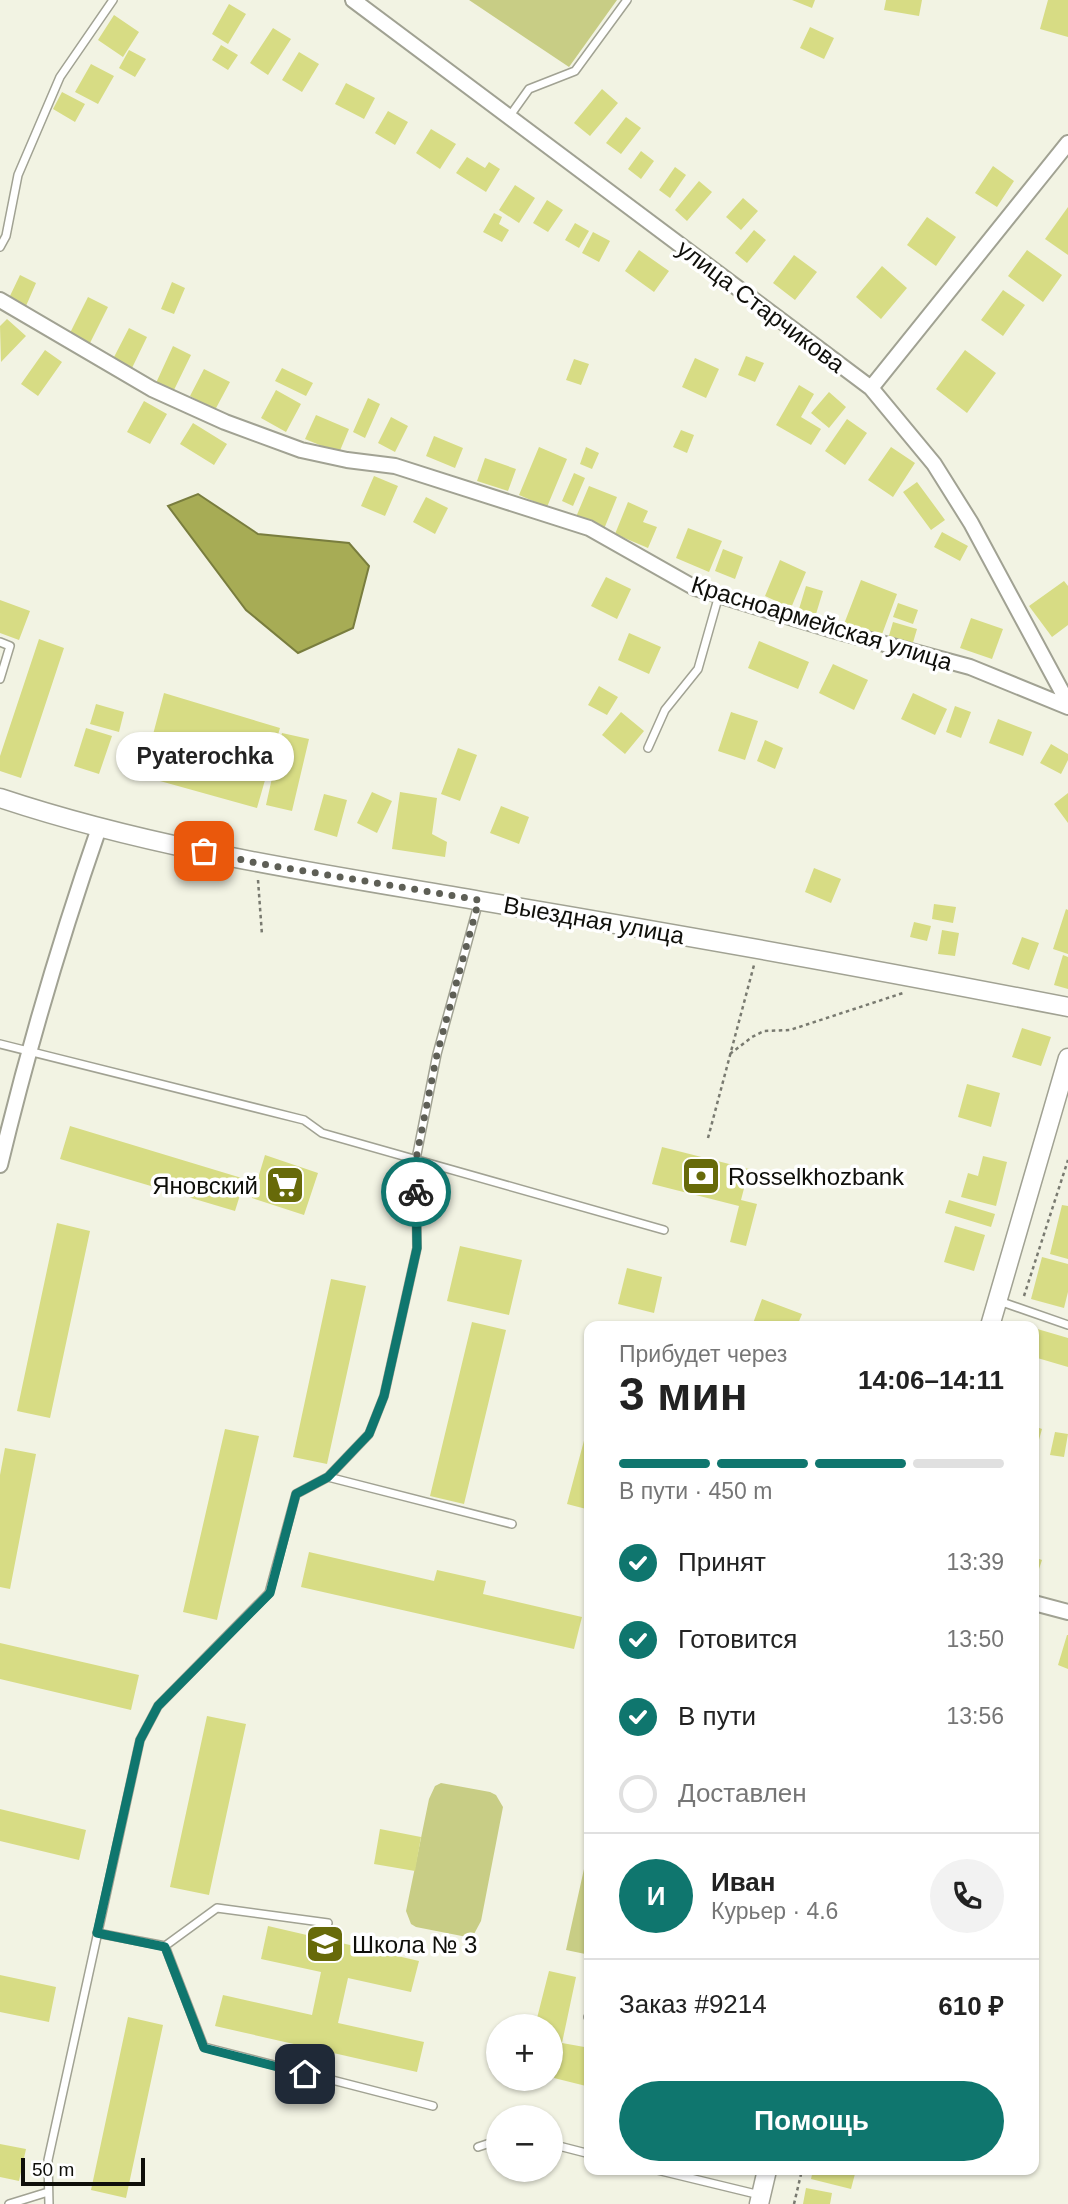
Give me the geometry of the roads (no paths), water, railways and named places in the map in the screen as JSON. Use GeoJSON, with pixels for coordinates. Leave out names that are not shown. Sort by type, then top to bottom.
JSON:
{"type":"FeatureCollection","features":[{"type":"Feature","properties":{"kind":"street","name":"улица Старчикова"},"geometry":{"type":"LineString","coordinates":[[353,0],[871,388],[934,464],[964,511],[1068,705]]}},
{"type":"Feature","properties":{"kind":"street"},"geometry":{"type":"LineString","coordinates":[[871,388],[1068,143]]}},
{"type":"Feature","properties":{"kind":"street","name":"Красноармейская улица"},"geometry":{"type":"LineString","coordinates":[[0,300],[152,389],[225,422],[301,450],[396,466],[589,528],[695,588],[829,629],[970,667],[1068,705]]}},
{"type":"Feature","properties":{"kind":"street","name":"Выездная улица"},"geometry":{"type":"LineString","coordinates":[[0,798],[99,828],[256,863],[758,948],[1068,1007]]}},
{"type":"Feature","properties":{"kind":"street"},"geometry":{"type":"LineString","coordinates":[[0,1165],[27,1052],[55,956],[99,828]]}},
{"type":"Feature","properties":{"kind":"street"},"geometry":{"type":"LineString","coordinates":[[992,1321],[1068,1058]]}},
{"type":"Feature","properties":{"kind":"street"},"geometry":{"type":"LineString","coordinates":[[1039,1604],[1068,1612]]}},
{"type":"Feature","properties":{"kind":"street"},"geometry":{"type":"LineString","coordinates":[[760,2200],[766,2175]]}},
{"type":"Feature","properties":{"kind":"lane"},"geometry":{"type":"LineString","coordinates":[[0,247],[6,236],[18,175],[60,77],[113,0]]}},
{"type":"Feature","properties":{"kind":"lane"},"geometry":{"type":"LineString","coordinates":[[509,117],[529,89],[575,71],[627,0]]}},
{"type":"Feature","properties":{"kind":"lane"},"geometry":{"type":"LineString","coordinates":[[648,748],[665,710],[698,669],[719,595]]}},
{"type":"Feature","properties":{"kind":"lane"},"geometry":{"type":"LineString","coordinates":[[0,642],[10,646],[0,679]]}},
{"type":"Feature","properties":{"kind":"lane"},"geometry":{"type":"LineString","coordinates":[[49,2204],[48,2160],[140,1740],[158,1706],[270,1593],[296,1494],[328,1477],[369,1434],[384,1396],[417,1248],[416,1159],[437,1054],[479,900]]}},
{"type":"Feature","properties":{"kind":"lane"},"geometry":{"type":"LineString","coordinates":[[0,1044],[304,1120],[321,1133],[664,1230]]}},
{"type":"Feature","properties":{"kind":"lane"},"geometry":{"type":"LineString","coordinates":[[998,1301],[1068,1325]]}},
{"type":"Feature","properties":{"kind":"lane"},"geometry":{"type":"LineString","coordinates":[[328,1477],[512,1524]]}},
{"type":"Feature","properties":{"kind":"lane"},"geometry":{"type":"LineString","coordinates":[[97,1933],[165,1947],[217,1908],[328,1923]]}},
{"type":"Feature","properties":{"kind":"lane"},"geometry":{"type":"LineString","coordinates":[[165,1947],[204,2048],[433,2106]]}},
{"type":"Feature","properties":{"kind":"lane"},"geometry":{"type":"LineString","coordinates":[[478,2147],[486,2144]]}},
{"type":"Feature","properties":{"kind":"lane"},"geometry":{"type":"LineString","coordinates":[[563,2147],[584,2152]]}},
{"type":"Feature","properties":{"kind":"lane"},"geometry":{"type":"LineString","coordinates":[[674,2175],[760,2200]]}},
{"type":"Feature","properties":{"kind":"lane"},"geometry":{"type":"LineString","coordinates":[[9,2204],[48,2192]]}},
{"type":"Feature","properties":{"kind":"place","name":"Pyaterochka"},"geometry":{"type":"Point","coordinates":[204,851]}},
{"type":"Feature","properties":{"kind":"place","name":"Rosselkhozbank"},"geometry":{"type":"Point","coordinates":[701,1176]}},
{"type":"Feature","properties":{"kind":"place","name":"Яновский"},"geometry":{"type":"Point","coordinates":[285,1185]}},
{"type":"Feature","properties":{"kind":"place","name":"Школа № 3"},"geometry":{"type":"Point","coordinates":[325,1944]}}]}
